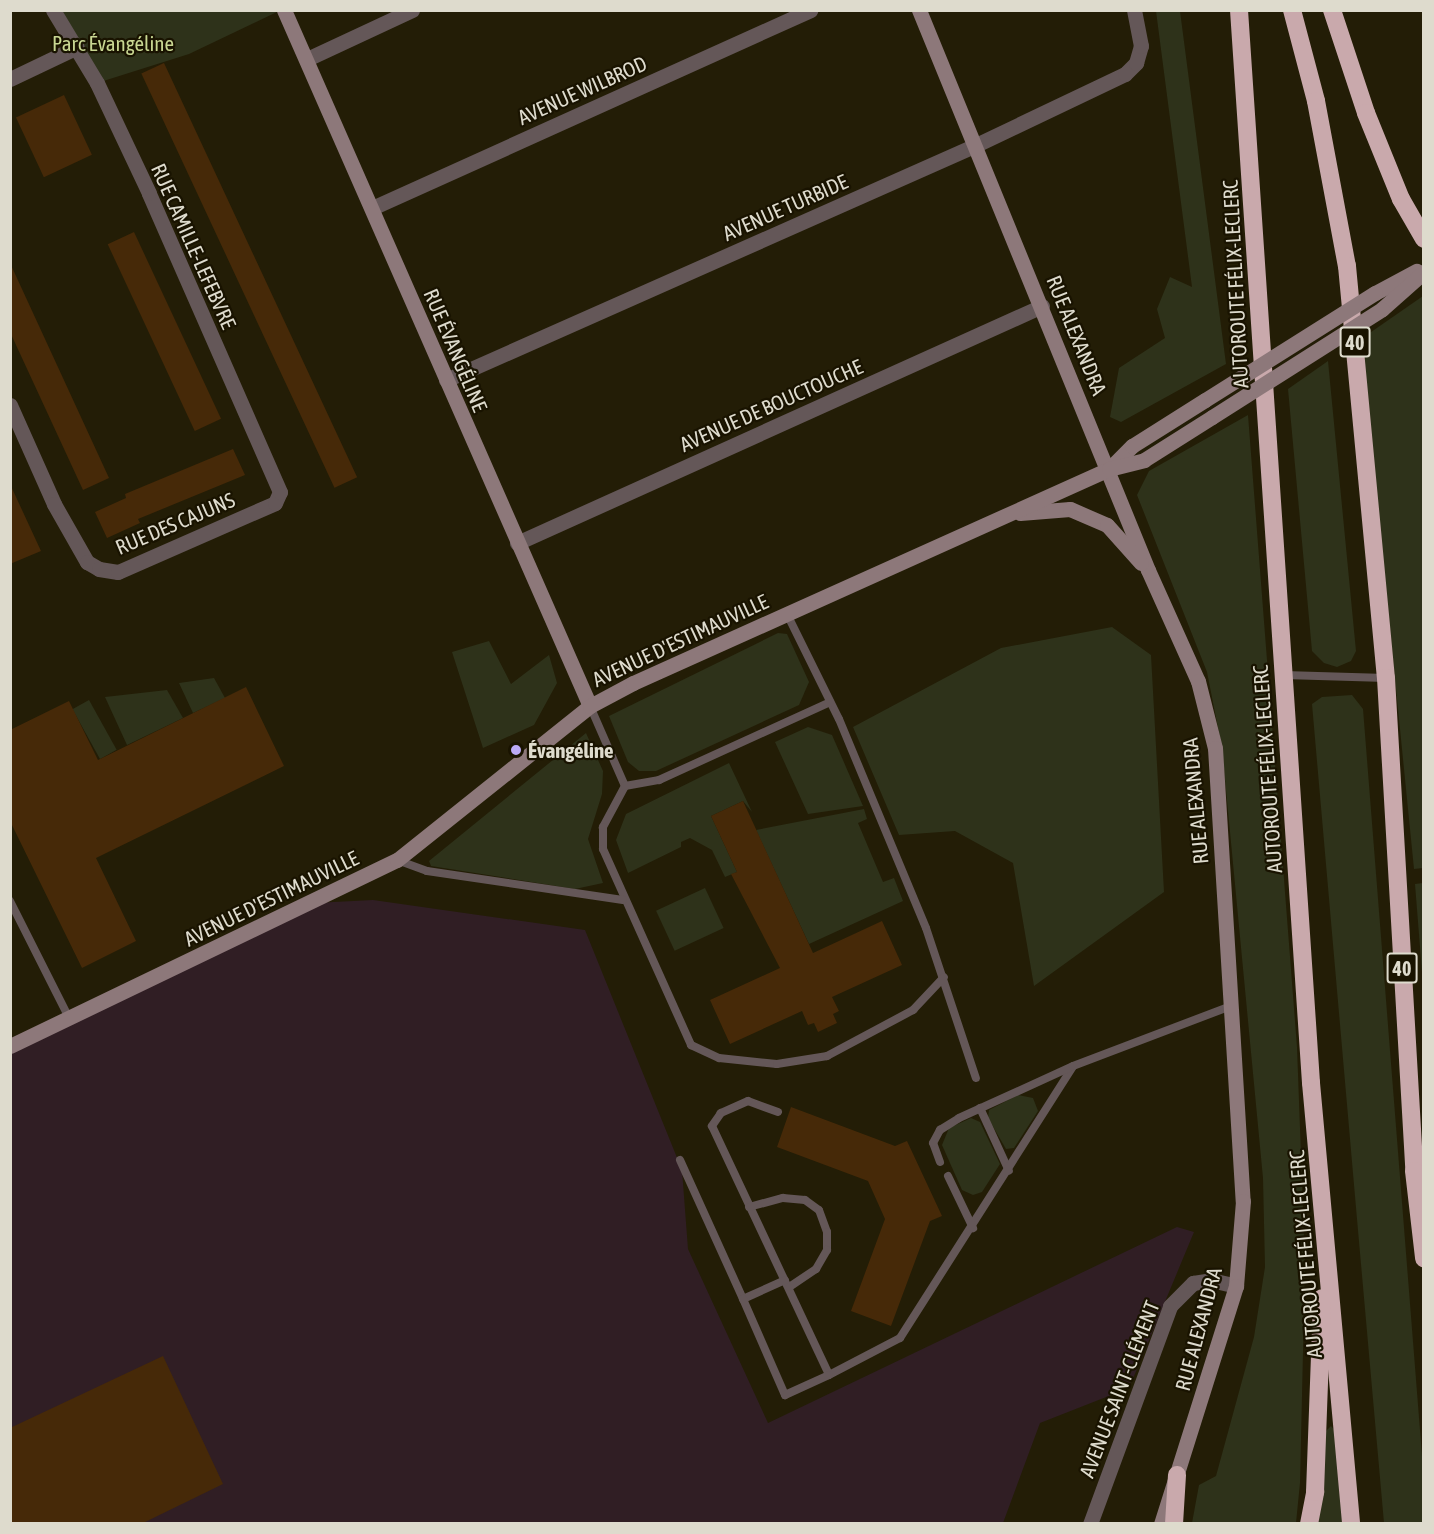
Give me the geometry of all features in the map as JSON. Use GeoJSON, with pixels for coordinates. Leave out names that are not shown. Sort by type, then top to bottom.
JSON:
{"type":"FeatureCollection","features":[{"type":"Feature","properties":{"kind":"highway","name":"AUTOROUTE FÉLIX-LECLERC"},"geometry":{"type":"LineString","coordinates":[[1239,10],[1283,675],[1351,1524]]}},
{"type":"Feature","properties":{"kind":"highway","name":"40"},"geometry":{"type":"LineString","coordinates":[[1292,10],[1316,101],[1347,266],[1386,678],[1414,1171],[1424,1258]]}},
{"type":"Feature","properties":{"kind":"highway"},"geometry":{"type":"LineString","coordinates":[[1332,10],[1366,113],[1401,199],[1424,239]]}},
{"type":"Feature","properties":{"kind":"highway"},"geometry":{"type":"LineString","coordinates":[[1309,1524],[1314,1492],[1325,1221]]}},
{"type":"Feature","properties":{"kind":"highway"},"geometry":{"type":"LineString","coordinates":[[1174,1524],[1177,1475]]}},
{"type":"Feature","properties":{"kind":"main road","name":"RUE ÉVANGÉLINE"},"geometry":{"type":"LineString","coordinates":[[284,10],[590,706]]}},
{"type":"Feature","properties":{"kind":"main road","name":"RUE ALEXANDRA"},"geometry":{"type":"LineString","coordinates":[[920,10],[1148,570],[1198,681],[1215,748],[1243,1202],[1236,1286],[1161,1524]]}},
{"type":"Feature","properties":{"kind":"main road","name":"AVENUE D'ESTIMAUVILLE"},"geometry":{"type":"LineString","coordinates":[[1109,470],[1132,446],[1374,293],[1424,269]]}},
{"type":"Feature","properties":{"kind":"main road","name":"AVENUE D'ESTIMAUVILLE"},"geometry":{"type":"LineString","coordinates":[[10,1046],[397,860],[590,706],[1008,514],[1109,470],[1144,460],[1382,309],[1424,269]]}},
{"type":"Feature","properties":{"kind":"main road"},"geometry":{"type":"LineString","coordinates":[[1008,514],[1070,509],[1107,525],[1148,570]]}},
{"type":"Feature","properties":{"kind":"street","name":"RUE CAMILLE-LEFEBVRE"},"geometry":{"type":"LineString","coordinates":[[53,10],[77,47],[149,193],[278,478],[280,492],[274,503]]}},
{"type":"Feature","properties":{"kind":"street"},"geometry":{"type":"LineString","coordinates":[[307,58],[412,10]]}},
{"type":"Feature","properties":{"kind":"street","name":"AVENUE WILBROD"},"geometry":{"type":"LineString","coordinates":[[372,208],[810,10]]}},
{"type":"Feature","properties":{"kind":"street","name":"AVENUE TURBIDE"},"geometry":{"type":"LineString","coordinates":[[446,380],[976,146],[1125,74],[1136,63],[1141,46],[1134,10]]}},
{"type":"Feature","properties":{"kind":"street"},"geometry":{"type":"LineString","coordinates":[[10,79],[77,47]]}},
{"type":"Feature","properties":{"kind":"street","name":"AVENUE DE BOUCTOUCHE"},"geometry":{"type":"LineString","coordinates":[[517,543],[1042,306]]}},
{"type":"Feature","properties":{"kind":"street","name":"RUE DES CAJUNS"},"geometry":{"type":"LineString","coordinates":[[10,405],[54,504],[87,562],[99,569],[118,572],[274,503]]}},
{"type":"Feature","properties":{"kind":"street","name":"AVENUE SAINT-CLÉMENT"},"geometry":{"type":"LineString","coordinates":[[1090,1524],[1170,1306],[1193,1283],[1210,1280],[1236,1286]]}},
{"type":"Feature","properties":{"kind":"lane"},"geometry":{"type":"LineString","coordinates":[[787,614],[830,702],[944,978],[976,1078]]}},
{"type":"Feature","properties":{"kind":"lane"},"geometry":{"type":"LineString","coordinates":[[1283,675],[1386,678]]}},
{"type":"Feature","properties":{"kind":"lane"},"geometry":{"type":"LineString","coordinates":[[625,786],[658,780],[830,702]]}},
{"type":"Feature","properties":{"kind":"lane"},"geometry":{"type":"LineString","coordinates":[[590,706],[625,786]]}},
{"type":"Feature","properties":{"kind":"lane"},"geometry":{"type":"LineString","coordinates":[[625,786],[603,827],[602,839],[623,900],[662,983],[692,1045],[704,1054],[777,1064],[827,1056],[913,1010],[944,978]]}},
{"type":"Feature","properties":{"kind":"lane"},"geometry":{"type":"LineString","coordinates":[[397,860],[427,871],[623,900]]}},
{"type":"Feature","properties":{"kind":"lane"},"geometry":{"type":"LineString","coordinates":[[10,901],[69,1018]]}},
{"type":"Feature","properties":{"kind":"lane"},"geometry":{"type":"LineString","coordinates":[[940,1162],[933,1143],[940,1130],[980,1108],[1073,1066],[1231,1006]]}},
{"type":"Feature","properties":{"kind":"lane"},"geometry":{"type":"LineString","coordinates":[[680,1160],[785,1395],[900,1338],[973,1228],[1073,1066]]}},
{"type":"Feature","properties":{"kind":"lane"},"geometry":{"type":"LineString","coordinates":[[778,1112],[748,1101],[720,1113],[712,1126],[828,1374]]}},
{"type":"Feature","properties":{"kind":"lane"},"geometry":{"type":"LineString","coordinates":[[980,1108],[1009,1171]]}},
{"type":"Feature","properties":{"kind":"lane"},"geometry":{"type":"LineString","coordinates":[[948,1176],[973,1228]]}},
{"type":"Feature","properties":{"kind":"lane"},"geometry":{"type":"LineString","coordinates":[[743,1299],[787,1284],[816,1269],[827,1250],[827,1232],[819,1210],[805,1200],[783,1198],[749,1207]]}},
{"type":"Feature","properties":{"kind":"shaded area"},"geometry":{"type":"Polygon","coordinates":[[[373,900],[585,930],[682,1170],[688,1249],[768,1423],[1177,1227],[1194,1232],[1132,1381],[1124,1390],[1040,1423],[1003,1523],[11,1523],[10,1046],[314,903],[373,900]]]}},
{"type":"Feature","properties":{"kind":"green space","name":"Parc Évangéline"},"geometry":{"type":"Polygon","coordinates":[[[53,11],[279,11],[189,54],[97,83],[53,11]]]}},
{"type":"Feature","properties":{"kind":"green space"},"geometry":{"type":"Polygon","coordinates":[[[1156,11],[1180,11],[1226,364],[1121,422],[1110,417],[1119,368],[1165,338],[1157,309],[1170,277],[1192,287],[1156,11]]]}},
{"type":"Feature","properties":{"kind":"green space"},"geometry":{"type":"Polygon","coordinates":[[[1423,296],[1423,868],[1414,869],[1361,339],[1423,296]]]}},
{"type":"Feature","properties":{"kind":"green space"},"geometry":{"type":"Polygon","coordinates":[[[1328,361],[1356,651],[1351,661],[1337,667],[1324,663],[1312,651],[1288,389],[1328,361]]]}},
{"type":"Feature","properties":{"kind":"green space"},"geometry":{"type":"Polygon","coordinates":[[[1248,415],[1297,1047],[1305,1264],[1300,1483],[1296,1523],[1192,1523],[1199,1485],[1216,1476],[1254,1337],[1265,1267],[1263,1178],[1222,748],[1207,672],[1137,495],[1149,471],[1248,415]]]}},
{"type":"Feature","properties":{"kind":"green space"},"geometry":{"type":"Polygon","coordinates":[[[1112,627],[1151,655],[1164,892],[1034,986],[1013,863],[955,831],[899,835],[853,727],[1001,648],[1112,627]]]}},
{"type":"Feature","properties":{"kind":"green space"},"geometry":{"type":"Polygon","coordinates":[[[778,633],[787,634],[809,682],[799,705],[656,771],[639,771],[628,762],[609,716],[778,633]]]}},
{"type":"Feature","properties":{"kind":"green space"},"geometry":{"type":"Polygon","coordinates":[[[489,641],[511,684],[549,655],[557,683],[534,725],[483,748],[452,652],[489,641]]]}},
{"type":"Feature","properties":{"kind":"green space"},"geometry":{"type":"Polygon","coordinates":[[[214,678],[225,698],[193,713],[179,683],[214,678]]]}},
{"type":"Feature","properties":{"kind":"green space"},"geometry":{"type":"Polygon","coordinates":[[[167,690],[183,718],[127,745],[105,697],[167,690]]]}},
{"type":"Feature","properties":{"kind":"green space"},"geometry":{"type":"Polygon","coordinates":[[[1352,695],[1363,709],[1423,1468],[1423,1523],[1384,1523],[1312,704],[1322,697],[1352,695]]]}},
{"type":"Feature","properties":{"kind":"green space"},"geometry":{"type":"Polygon","coordinates":[[[89,700],[117,750],[100,759],[72,709],[89,700]]]}},
{"type":"Feature","properties":{"kind":"green space"},"geometry":{"type":"Polygon","coordinates":[[[808,727],[832,735],[863,806],[808,814],[775,742],[808,727]]]}},
{"type":"Feature","properties":{"kind":"green space"},"geometry":{"type":"Polygon","coordinates":[[[586,733],[603,771],[602,794],[588,839],[603,883],[575,889],[431,866],[429,861],[586,733]]]}},
{"type":"Feature","properties":{"kind":"green space"},"geometry":{"type":"Polygon","coordinates":[[[729,763],[752,812],[743,801],[711,816],[737,872],[725,877],[712,850],[690,838],[681,842],[681,847],[628,873],[616,840],[626,814],[729,763]]]}},
{"type":"Feature","properties":{"kind":"green space"},"geometry":{"type":"Polygon","coordinates":[[[864,809],[867,819],[858,823],[883,882],[894,878],[903,901],[809,944],[756,830],[864,809]]]}},
{"type":"Feature","properties":{"kind":"green space"},"geometry":{"type":"Polygon","coordinates":[[[1415,884],[1424,884],[1423,985],[1415,884]]]}},
{"type":"Feature","properties":{"kind":"green space"},"geometry":{"type":"Polygon","coordinates":[[[705,888],[724,928],[675,951],[656,911],[705,888]]]}},
{"type":"Feature","properties":{"kind":"green space"},"geometry":{"type":"Polygon","coordinates":[[[1018,1095],[1033,1098],[1038,1111],[1014,1148],[1006,1149],[988,1118],[989,1110],[1018,1095]]]}},
{"type":"Feature","properties":{"kind":"green space"},"geometry":{"type":"Polygon","coordinates":[[[971,1118],[980,1122],[1000,1164],[982,1192],[973,1195],[962,1190],[942,1145],[949,1128],[971,1118]]]}},
{"type":"Feature","properties":{"kind":"green space"},"geometry":{"type":"Polygon","coordinates":[[[1331,1426],[1336,1432],[1344,1523],[1317,1524],[1325,1432],[1331,1426]]]}},
{"type":"Feature","properties":{"kind":"building"},"geometry":{"type":"Polygon","coordinates":[[[164,63],[357,477],[334,488],[141,74],[164,63]]]}},
{"type":"Feature","properties":{"kind":"building"},"geometry":{"type":"Polygon","coordinates":[[[64,95],[92,155],[44,177],[16,117],[64,95]]]}},
{"type":"Feature","properties":{"kind":"building"},"geometry":{"type":"Polygon","coordinates":[[[134,232],[221,419],[195,431],[108,244],[134,232]]]}},
{"type":"Feature","properties":{"kind":"building"},"geometry":{"type":"Polygon","coordinates":[[[10,263],[109,478],[83,490],[10,332],[10,263]]]}},
{"type":"Feature","properties":{"kind":"building"},"geometry":{"type":"Polygon","coordinates":[[[233,449],[245,475],[138,519],[140,523],[107,538],[95,512],[126,498],[125,494],[233,449]]]}},
{"type":"Feature","properties":{"kind":"building"},"geometry":{"type":"Polygon","coordinates":[[[10,484],[41,551],[10,564],[10,484]]]}},
{"type":"Feature","properties":{"kind":"building"},"geometry":{"type":"Polygon","coordinates":[[[246,687],[284,766],[96,858],[136,941],[82,968],[10,821],[10,730],[69,701],[98,760],[246,687]]]}},
{"type":"Feature","properties":{"kind":"building"},"geometry":{"type":"Polygon","coordinates":[[[743,801],[813,953],[882,921],[902,965],[832,997],[839,1011],[833,1014],[837,1023],[818,1032],[814,1023],[808,1025],[802,1011],[730,1044],[710,1000],[780,968],[731,874],[737,872],[711,816],[743,801]]]}},
{"type":"Feature","properties":{"kind":"building"},"geometry":{"type":"Polygon","coordinates":[[[791,1107],[895,1146],[907,1141],[942,1216],[930,1221],[891,1326],[851,1311],[885,1219],[868,1181],[777,1147],[791,1107]]]}},
{"type":"Feature","properties":{"kind":"building"},"geometry":{"type":"Polygon","coordinates":[[[163,1356],[223,1484],[141,1524],[10,1524],[10,1428],[163,1356]]]}},
{"type":"Feature","properties":{"kind":"place","name":"Évangéline"},"geometry":{"type":"Point","coordinates":[516,750]}}]}
